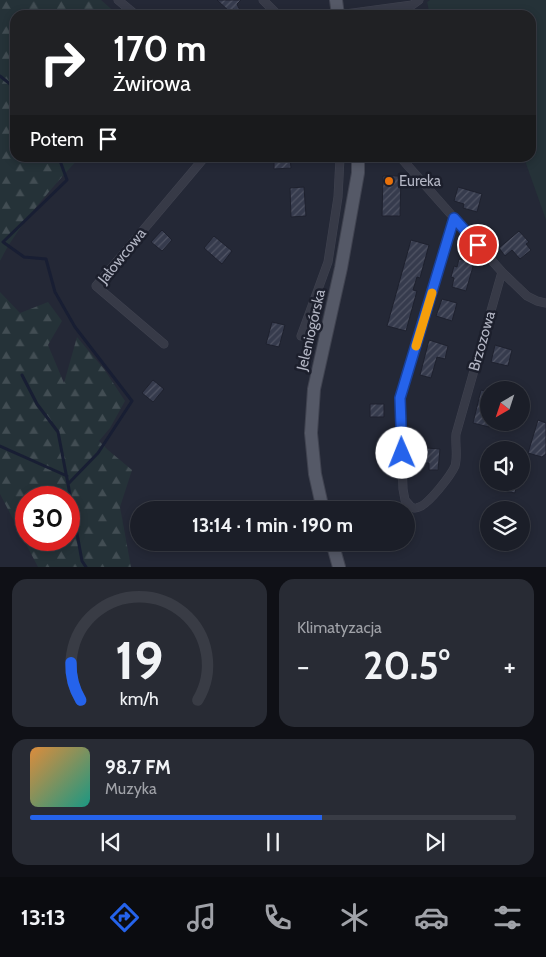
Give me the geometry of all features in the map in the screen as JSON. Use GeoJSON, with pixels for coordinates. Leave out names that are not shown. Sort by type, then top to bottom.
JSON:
{"type":"FeatureCollection","features":[{"type":"Feature","properties":{"kind":"main road","name":"Jeleniogórska"},"geometry":{"type":"LineString","coordinates":[[321,501],[315,474],[311,433],[314,389],[341,268],[358,173],[358,162]]}},
{"type":"Feature","properties":{"kind":"main road"},"geometry":{"type":"LineString","coordinates":[[335,551],[339,567]]}},
{"type":"Feature","properties":{"kind":"street"},"geometry":{"type":"LineString","coordinates":[[118,0],[130,10]]}},
{"type":"Feature","properties":{"kind":"street"},"geometry":{"type":"LineString","coordinates":[[263,0],[273,10]]}},
{"type":"Feature","properties":{"kind":"street"},"geometry":{"type":"LineString","coordinates":[[375,10],[412,5],[418,0]]}},
{"type":"Feature","properties":{"kind":"street","name":"Jałowcowa"},"geometry":{"type":"LineString","coordinates":[[164,344],[96,286],[201,162]]}},
{"type":"Feature","properties":{"kind":"street"},"geometry":{"type":"LineString","coordinates":[[301,336],[328,262],[338,197],[340,162]]}},
{"type":"Feature","properties":{"kind":"street"},"geometry":{"type":"LineString","coordinates":[[405,162],[502,272],[527,296],[537,301],[546,302]]}},
{"type":"Feature","properties":{"kind":"street","name":"Brzozowa"},"geometry":{"type":"LineString","coordinates":[[454,218],[400,398],[402,489],[405,500],[411,507],[418,508],[424,504],[449,476],[455,465],[456,434],[502,272]]}},
{"type":"Feature","properties":{"kind":"green space"},"geometry":{"type":"Polygon","coordinates":[[[0,0],[101,0],[112,10],[10,10],[10,162],[75,162],[26,220],[7,247],[0,261],[0,0]]]}},
{"type":"Feature","properties":{"kind":"green space"},"geometry":{"type":"Polygon","coordinates":[[[430,0],[546,0],[546,220],[525,162],[536,162],[536,10],[429,10],[427,2],[430,0]]]}},
{"type":"Feature","properties":{"kind":"green space"},"geometry":{"type":"Polygon","coordinates":[[[0,292],[20,313],[48,302],[62,321],[48,345],[64,383],[77,337],[104,369],[125,401],[110,428],[99,441],[132,470],[120,507],[131,567],[38,567],[30,551],[80,551],[80,486],[15,486],[15,523],[0,494],[0,292]]]}},
{"type":"Feature","properties":{"kind":"building"},"geometry":{"type":"Polygon","coordinates":[[[217,0],[241,0],[237,4],[240,10],[228,10],[217,0]]]}},
{"type":"Feature","properties":{"kind":"building"},"geometry":{"type":"Polygon","coordinates":[[[274,162],[290,162],[291,168],[274,169],[274,162]]]}},
{"type":"Feature","properties":{"kind":"building"},"geometry":{"type":"Polygon","coordinates":[[[383,176],[401,176],[400,216],[382,216],[383,176]]]}},
{"type":"Feature","properties":{"kind":"building"},"geometry":{"type":"Polygon","coordinates":[[[304,187],[306,216],[291,217],[290,188],[304,187]]]}},
{"type":"Feature","properties":{"kind":"building"},"geometry":{"type":"Polygon","coordinates":[[[458,187],[482,194],[477,212],[463,208],[464,204],[454,201],[458,187]]]}},
{"type":"Feature","properties":{"kind":"building"},"geometry":{"type":"Polygon","coordinates":[[[162,230],[172,240],[162,251],[151,242],[162,230]]]}},
{"type":"Feature","properties":{"kind":"building"},"geometry":{"type":"Polygon","coordinates":[[[519,231],[529,242],[526,244],[531,250],[520,259],[512,250],[505,256],[499,248],[519,231]]]}},
{"type":"Feature","properties":{"kind":"building"},"geometry":{"type":"Polygon","coordinates":[[[214,236],[232,251],[222,264],[204,248],[214,236]]]}},
{"type":"Feature","properties":{"kind":"building"},"geometry":{"type":"Polygon","coordinates":[[[411,240],[429,245],[420,278],[417,277],[413,290],[417,291],[406,331],[387,326],[411,240]]]}},
{"type":"Feature","properties":{"kind":"building"},"geometry":{"type":"Polygon","coordinates":[[[459,259],[474,263],[466,291],[452,287],[454,278],[451,277],[454,266],[457,267],[459,259]]]}},
{"type":"Feature","properties":{"kind":"building"},"geometry":{"type":"Polygon","coordinates":[[[442,299],[457,303],[452,321],[436,316],[442,299]]]}},
{"type":"Feature","properties":{"kind":"building"},"geometry":{"type":"Polygon","coordinates":[[[272,322],[285,325],[279,347],[266,344],[272,322]]]}},
{"type":"Feature","properties":{"kind":"building"},"geometry":{"type":"Polygon","coordinates":[[[429,340],[448,346],[445,359],[437,357],[431,378],[420,375],[429,340]]]}},
{"type":"Feature","properties":{"kind":"building"},"geometry":{"type":"Polygon","coordinates":[[[495,345],[512,350],[508,366],[491,362],[495,345]]]}},
{"type":"Feature","properties":{"kind":"building"},"geometry":{"type":"Polygon","coordinates":[[[153,380],[164,389],[153,402],[142,393],[153,380]]]}},
{"type":"Feature","properties":{"kind":"building"},"geometry":{"type":"Polygon","coordinates":[[[480,394],[480,425],[473,423],[480,394]]]}},
{"type":"Feature","properties":{"kind":"building"},"geometry":{"type":"Polygon","coordinates":[[[370,404],[384,404],[384,417],[370,417],[370,404]]]}},
{"type":"Feature","properties":{"kind":"building"},"geometry":{"type":"Polygon","coordinates":[[[538,420],[546,423],[546,454],[542,457],[530,454],[530,446],[538,420]]]}},
{"type":"Feature","properties":{"kind":"building"},"geometry":{"type":"Polygon","coordinates":[[[427,448],[440,449],[438,470],[429,470],[429,463],[415,462],[416,450],[427,451],[427,448]]]}},
{"type":"Feature","properties":{"kind":"waterway"},"geometry":{"type":"LineString","coordinates":[[0,76],[10,84]]}},
{"type":"Feature","properties":{"kind":"waterway"},"geometry":{"type":"LineString","coordinates":[[60,162],[67,180],[3,242],[24,257],[46,259],[55,292],[75,327],[132,401],[98,453],[68,484],[82,561],[86,567]]}},
{"type":"Feature","properties":{"kind":"waterway"},"geometry":{"type":"LineString","coordinates":[[22,375],[37,404],[58,432],[68,484]]}},
{"type":"Feature","properties":{"kind":"waterway"},"geometry":{"type":"LineString","coordinates":[[0,446],[67,476]]}},
{"type":"Feature","properties":{"kind":"slow traffic"},"geometry":{"type":"LineString","coordinates":[[416,346],[432,293]]}},
{"type":"Feature","properties":{"kind":"place","name":"Eureka"},"geometry":{"type":"Point","coordinates":[389,181]}},
{"type":"Feature","properties":{"kind":"route"},"geometry":{"type":"LineString","coordinates":[[402,453],[400,398],[454,218],[478,245]]}}]}
